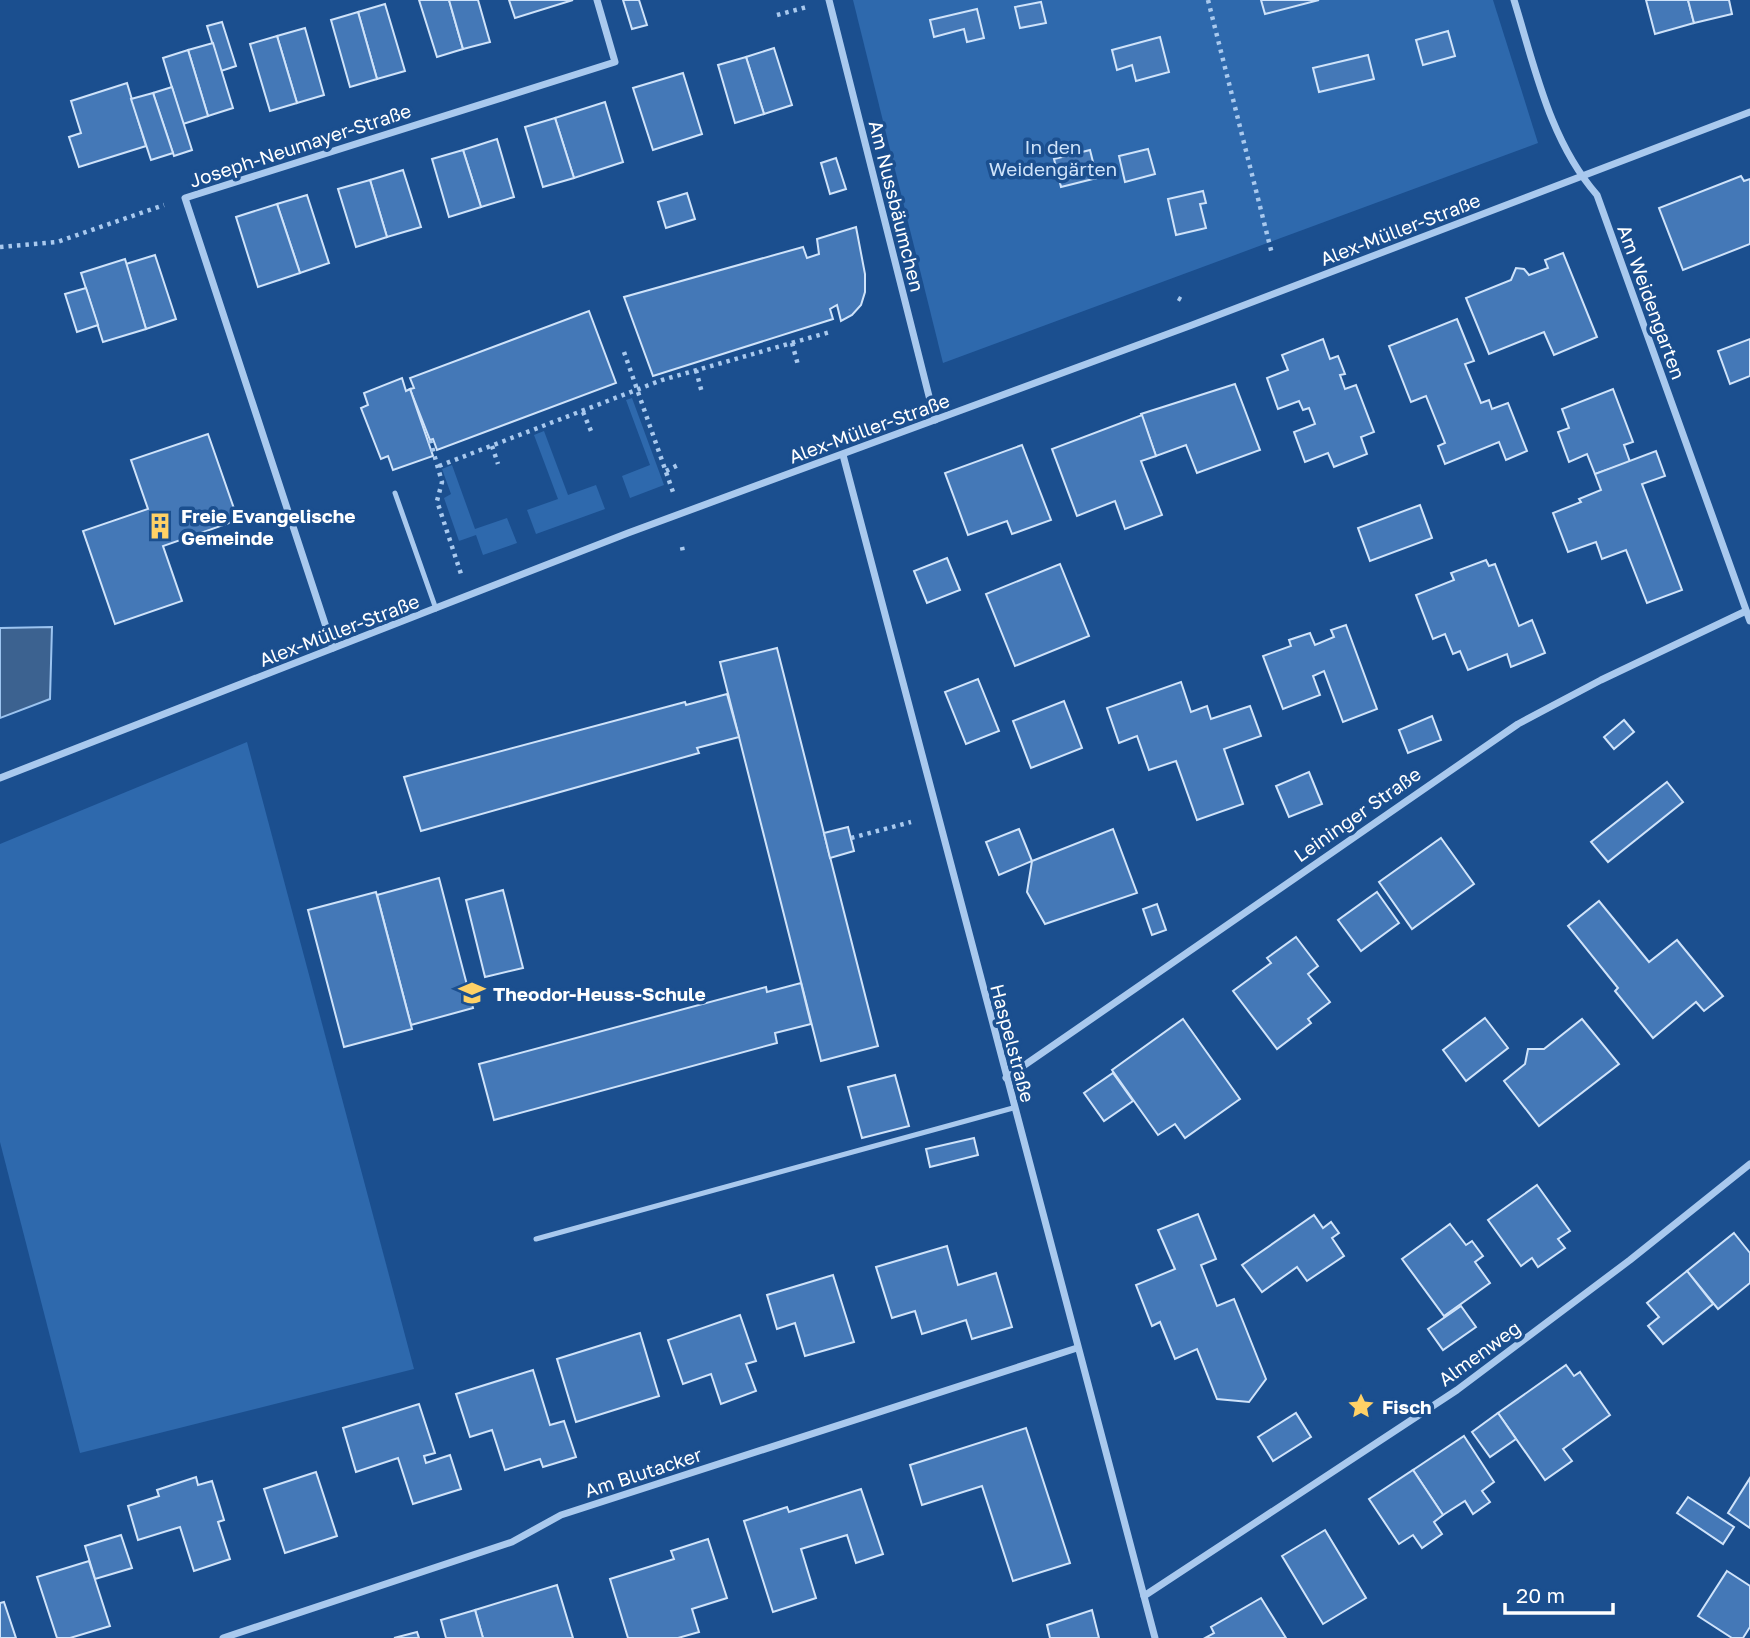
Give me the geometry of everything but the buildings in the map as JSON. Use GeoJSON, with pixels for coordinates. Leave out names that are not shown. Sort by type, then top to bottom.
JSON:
{"type":"FeatureCollection","features":[{"type":"Feature","properties":{"kind":"street","name":"Joseph-Neumayer-Straße"},"geometry":{"type":"LineString","coordinates":[[333,648],[185,198],[615,62],[597,0]]}},
{"type":"Feature","properties":{"kind":"street","name":"Am Nussbäumchen"},"geometry":{"type":"LineString","coordinates":[[830,0],[935,420]]}},
{"type":"Feature","properties":{"kind":"street","name":"Am Weidengarten"},"geometry":{"type":"LineString","coordinates":[[1514,0],[1555,130],[1581,177],[1597,195],[1750,621]]}},
{"type":"Feature","properties":{"kind":"street","name":"Alex-Müller-Straße"},"geometry":{"type":"LineString","coordinates":[[0,778],[628,533],[843,455],[1750,112]]}},
{"type":"Feature","properties":{"kind":"street","name":"Haspelstraße"},"geometry":{"type":"LineString","coordinates":[[843,455],[1013,1108],[1155,1638]]}},
{"type":"Feature","properties":{"kind":"street","name":"Leininger Straße"},"geometry":{"type":"LineString","coordinates":[[1006,1078],[1518,724],[1601,680],[1746,611]]}},
{"type":"Feature","properties":{"kind":"street","name":"Almenweg"},"geometry":{"type":"LineString","coordinates":[[1144,1596],[1457,1390],[1630,1260],[1750,1164]]}},
{"type":"Feature","properties":{"kind":"street","name":"Am Blutacker"},"geometry":{"type":"LineString","coordinates":[[223,1638],[512,1542],[561,1515],[1077,1348]]}},
{"type":"Feature","properties":{"kind":"lane"},"geometry":{"type":"LineString","coordinates":[[395,493],[436,610]]}},
{"type":"Feature","properties":{"kind":"lane"},"geometry":{"type":"LineString","coordinates":[[536,1239],[1013,1108]]}},
{"type":"Feature","properties":{"kind":"path"},"geometry":{"type":"LineString","coordinates":[[1208,0],[1272,254]]}},
{"type":"Feature","properties":{"kind":"path"},"geometry":{"type":"LineString","coordinates":[[777,15],[817,4]]}},
{"type":"Feature","properties":{"kind":"path"},"geometry":{"type":"LineString","coordinates":[[0,247],[57,242],[185,198]]}},
{"type":"Feature","properties":{"kind":"path"},"geometry":{"type":"LineString","coordinates":[[1178,298],[1185,302]]}},
{"type":"Feature","properties":{"kind":"path"},"geometry":{"type":"LineString","coordinates":[[439,466],[696,370],[830,332]]}},
{"type":"Feature","properties":{"kind":"path"},"geometry":{"type":"LineString","coordinates":[[792,342],[798,365]]}},
{"type":"Feature","properties":{"kind":"path"},"geometry":{"type":"LineString","coordinates":[[624,352],[673,493]]}},
{"type":"Feature","properties":{"kind":"path"},"geometry":{"type":"LineString","coordinates":[[696,370],[702,393]]}},
{"type":"Feature","properties":{"kind":"path"},"geometry":{"type":"LineString","coordinates":[[583,412],[591,431]]}},
{"type":"Feature","properties":{"kind":"path"},"geometry":{"type":"LineString","coordinates":[[430,440],[442,482],[437,501],[461,574]]}},
{"type":"Feature","properties":{"kind":"path"},"geometry":{"type":"LineString","coordinates":[[492,446],[498,464]]}},
{"type":"Feature","properties":{"kind":"path"},"geometry":{"type":"LineString","coordinates":[[666,471],[678,465]]}},
{"type":"Feature","properties":{"kind":"path"},"geometry":{"type":"LineString","coordinates":[[851,838],[911,822]]}},
{"type":"Feature","properties":{"kind":"green space","name":"In den Weidengärten"},"geometry":{"type":"Polygon","coordinates":[[[853,0],[1493,0],[1538,143],[943,363],[853,0]]]}},
{"type":"Feature","properties":{"kind":"green space"},"geometry":{"type":"Polygon","coordinates":[[[632,398],[664,485],[630,498],[622,476],[650,465],[626,400],[632,398]]]}},
{"type":"Feature","properties":{"kind":"green space"},"geometry":{"type":"Polygon","coordinates":[[[544,431],[568,495],[596,485],[605,509],[536,534],[527,510],[558,499],[534,435],[544,431]]]}},
{"type":"Feature","properties":{"kind":"green space"},"geometry":{"type":"Polygon","coordinates":[[[452,465],[475,529],[507,518],[517,543],[483,555],[476,535],[459,541],[444,498],[451,494],[442,469],[452,465]]]}},
{"type":"Feature","properties":{"kind":"green space"},"geometry":{"type":"Polygon","coordinates":[[[247,742],[414,1369],[80,1453],[0,1142],[0,844],[247,742]]]}},
{"type":"Feature","properties":{"kind":"shaded area"},"geometry":{"type":"Polygon","coordinates":[[[52,627],[50,699],[0,718],[0,628],[52,627]]]}},
{"type":"Feature","properties":{"kind":"place","name":"Freie Evangelische Gemeinde"},"geometry":{"type":"Point","coordinates":[160,526]}},
{"type":"Feature","properties":{"kind":"place","name":"Theodor-Heuss-Schule"},"geometry":{"type":"Point","coordinates":[472,993]}},
{"type":"Feature","properties":{"kind":"place","name":"Fisch"},"geometry":{"type":"Point","coordinates":[1361,1406]}}]}
